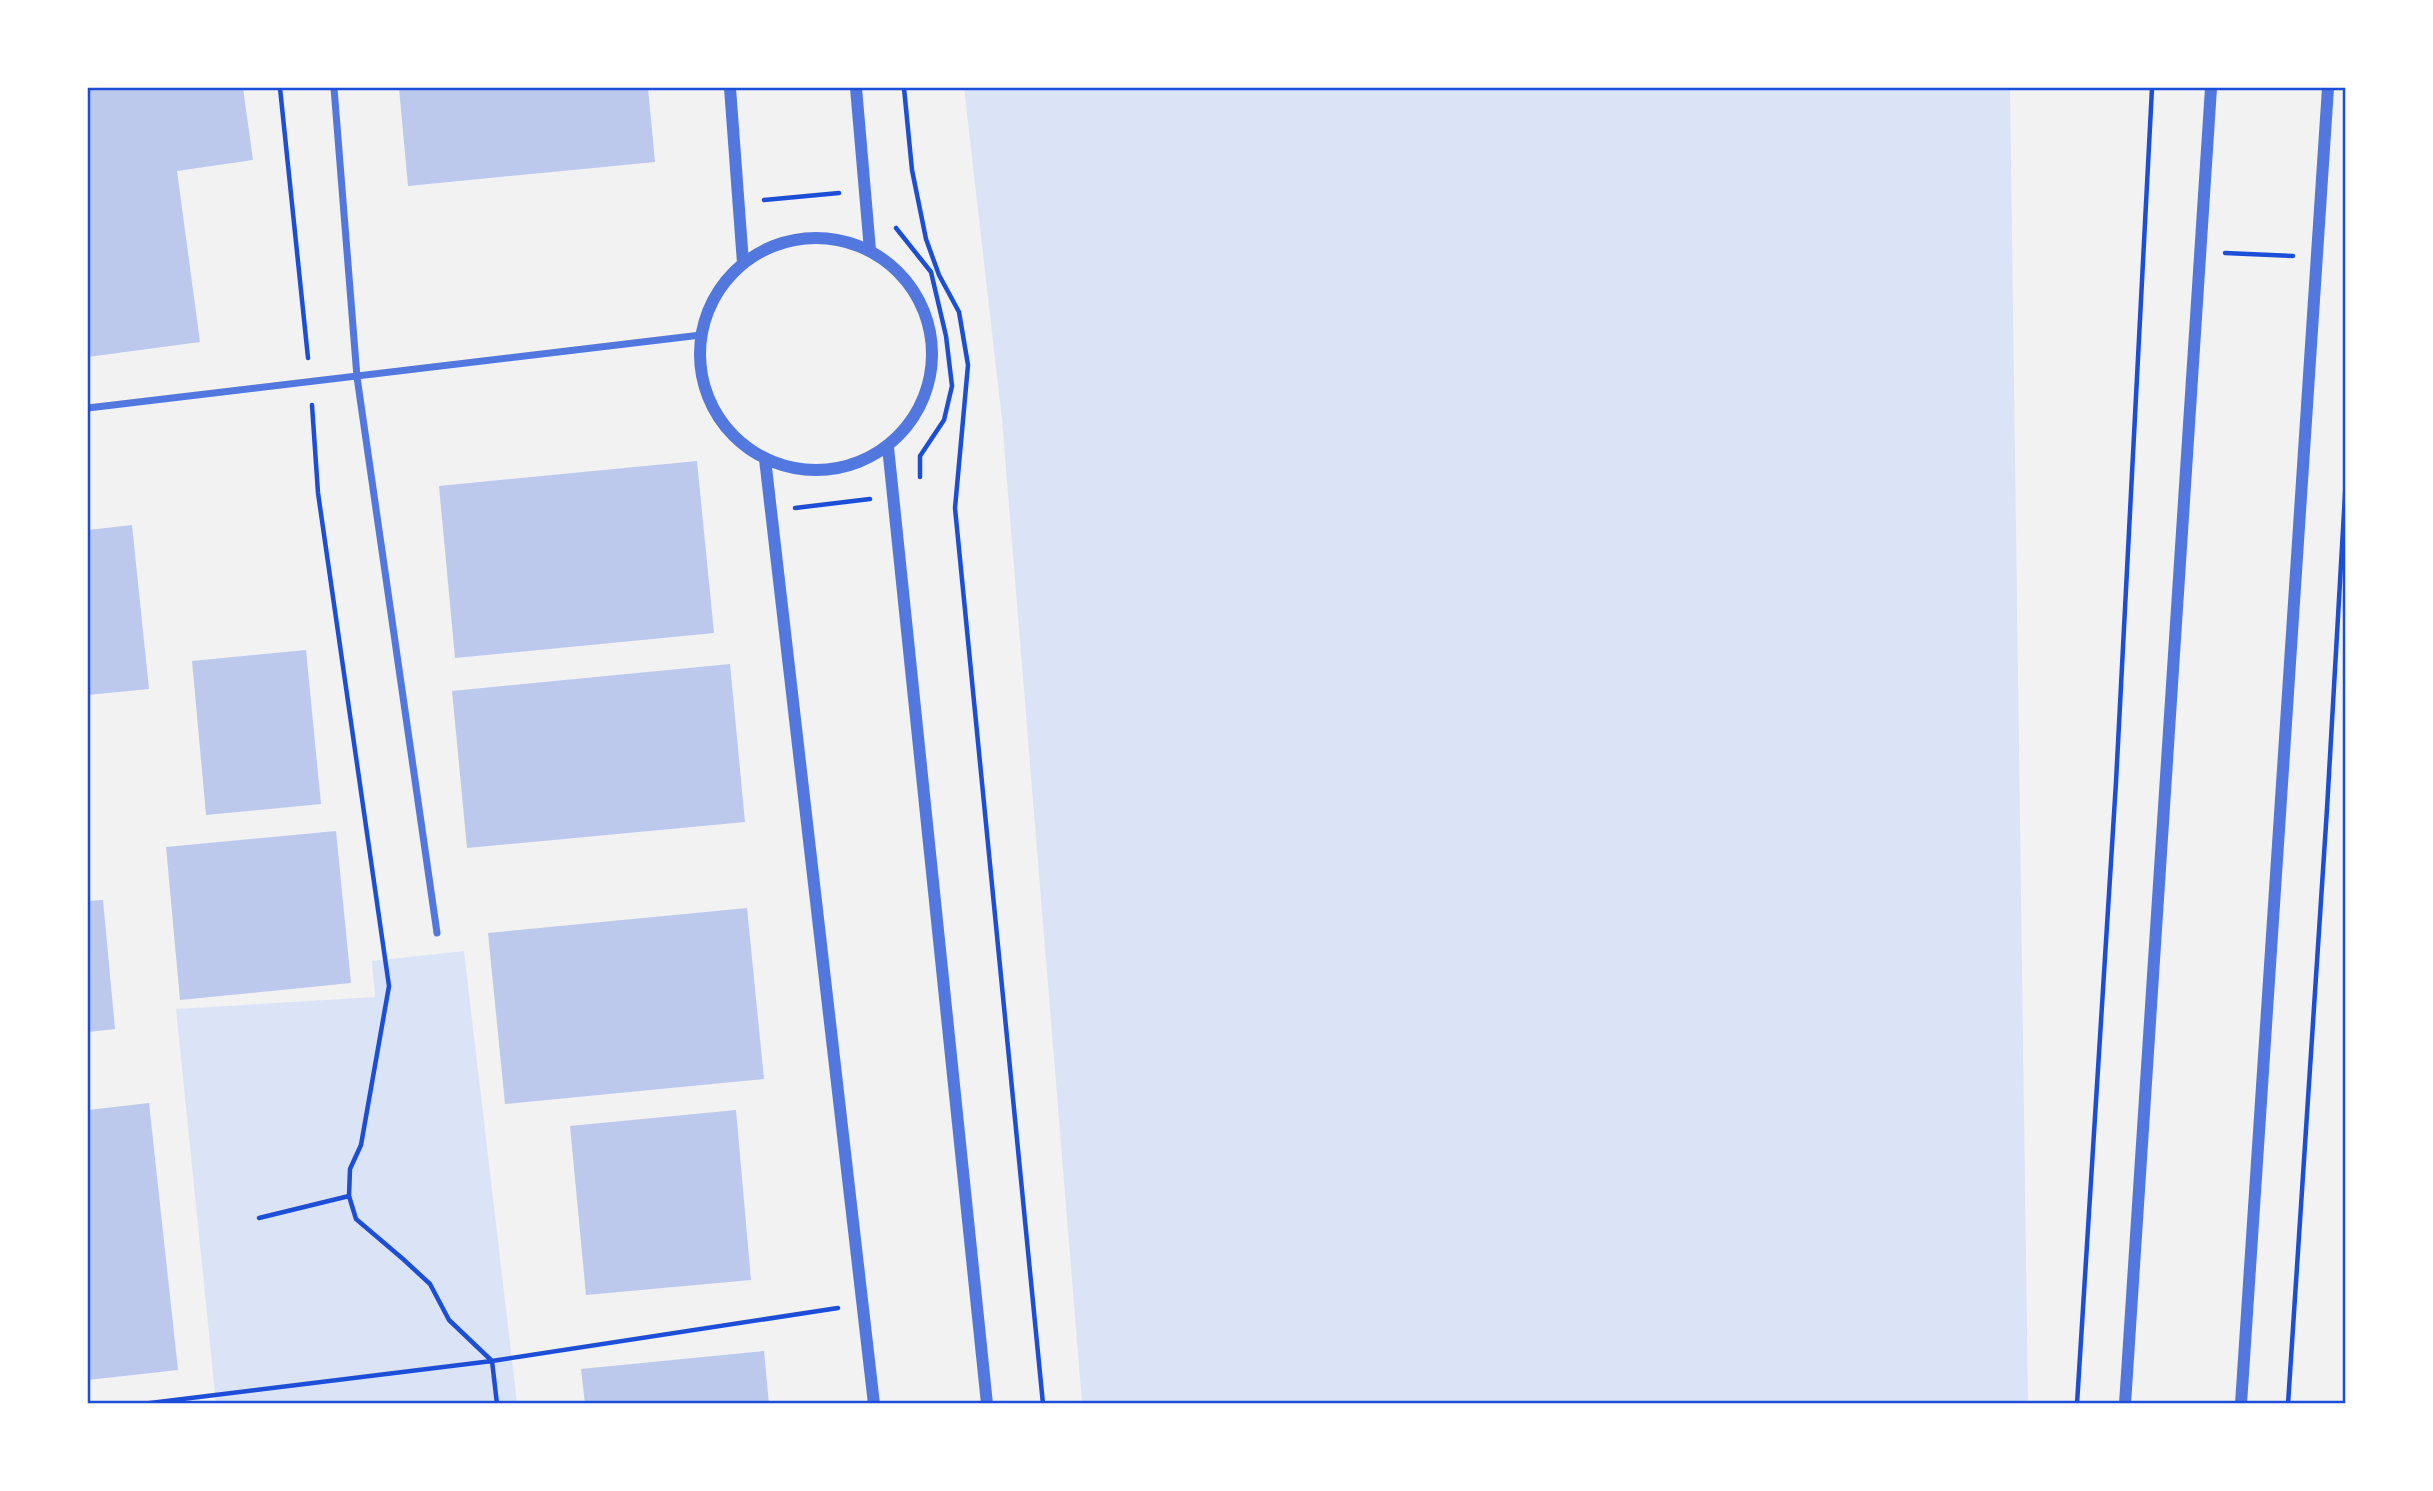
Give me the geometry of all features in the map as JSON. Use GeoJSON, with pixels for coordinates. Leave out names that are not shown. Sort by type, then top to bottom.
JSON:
{"type":"FeatureCollection","features":[{"type":"Feature","properties":{"kind":"street"},"geometry":{"type":"LineString","coordinates":[[334,88],[357,377],[437,933]]}},
{"type":"Feature","properties":{"kind":"street"},"geometry":{"type":"LineString","coordinates":[[730,88],[743,263]]}},
{"type":"Feature","properties":{"kind":"street"},"geometry":{"type":"LineString","coordinates":[[856,88],[870,250]]}},
{"type":"Feature","properties":{"kind":"street"},"geometry":{"type":"LineString","coordinates":[[2125,1404],[2211,88]]}},
{"type":"Feature","properties":{"kind":"street"},"geometry":{"type":"LineString","coordinates":[[2241,1404],[2328,88]]}},
{"type":"Feature","properties":{"kind":"street"},"geometry":{"type":"LineString","coordinates":[[805,238],[838,239],[870,250],[902,273],[923,306],[933,343],[930,382],[914,418],[888,447],[860,463],[828,470],[795,469],[765,459],[734,437],[712,408],[701,372],[701,335],[709,308],[723,283],[743,263],[772,246],[805,238]]}},
{"type":"Feature","properties":{"kind":"street"},"geometry":{"type":"LineString","coordinates":[[88,408],[701,335]]}},
{"type":"Feature","properties":{"kind":"street"},"geometry":{"type":"LineString","coordinates":[[888,447],[987,1404]]}},
{"type":"Feature","properties":{"kind":"street"},"geometry":{"type":"LineString","coordinates":[[765,459],[874,1404]]}},
{"type":"Feature","properties":{"kind":"path"},"geometry":{"type":"LineString","coordinates":[[280,88],[298,273]]}},
{"type":"Feature","properties":{"kind":"path"},"geometry":{"type":"LineString","coordinates":[[904,88],[912,170],[926,239],[939,275],[958,312],[968,365],[955,508],[1043,1404]]}},
{"type":"Feature","properties":{"kind":"path"},"geometry":{"type":"LineString","coordinates":[[2077,1404],[2116,782],[2152,88]]}},
{"type":"Feature","properties":{"kind":"path"},"geometry":{"type":"LineString","coordinates":[[739,202],[866,190]]}},
{"type":"Feature","properties":{"kind":"path"},"geometry":{"type":"LineString","coordinates":[[772,511],[919,494],[920,456],[944,420],[952,386],[946,336],[932,272],[896,228],[895,215]]}},
{"type":"Feature","properties":{"kind":"path"},"geometry":{"type":"LineString","coordinates":[[2202,253],[2318,257]]}},
{"type":"Feature","properties":{"kind":"path"},"geometry":{"type":"LineString","coordinates":[[2288,1404],[2346,477]]}},
{"type":"Feature","properties":{"kind":"path"},"geometry":{"type":"LineString","coordinates":[[318,493],[389,986],[361,1145],[350,1169],[349,1196],[356,1219],[430,1284],[449,1321],[492,1361],[497,1404]]}},
{"type":"Feature","properties":{"kind":"path"},"geometry":{"type":"LineString","coordinates":[[259,1218],[349,1196]]}},
{"type":"Feature","properties":{"kind":"path"},"geometry":{"type":"LineString","coordinates":[[142,1404],[492,1361],[863,1304]]}},
{"type":"Feature","properties":{"kind":"shaded area"},"geometry":{"type":"Polygon","coordinates":[[[964,88],[2010,88],[2028,1403],[1082,1403],[1002,420],[964,88]]]}},
{"type":"Feature","properties":{"kind":"shaded area"},"geometry":{"type":"Polygon","coordinates":[[[464,951],[517,1403],[216,1403],[176,1009],[375,997],[372,961],[464,951]]]}},
{"type":"Feature","properties":{"kind":"building"},"geometry":{"type":"Polygon","coordinates":[[[88,88],[243,88],[253,160],[177,171],[200,342],[88,357],[88,88]]]}},
{"type":"Feature","properties":{"kind":"building"},"geometry":{"type":"Polygon","coordinates":[[[399,88],[648,88],[655,162],[408,186],[399,88]]]}},
{"type":"Feature","properties":{"kind":"building"},"geometry":{"type":"Polygon","coordinates":[[[697,461],[714,633],[455,658],[439,486],[697,461]]]}},
{"type":"Feature","properties":{"kind":"building"},"geometry":{"type":"Polygon","coordinates":[[[132,525],[149,689],[88,695],[88,530],[132,525]]]}},
{"type":"Feature","properties":{"kind":"building"},"geometry":{"type":"Polygon","coordinates":[[[306,650],[321,804],[206,815],[192,661],[306,650]]]}},
{"type":"Feature","properties":{"kind":"building"},"geometry":{"type":"Polygon","coordinates":[[[730,664],[745,822],[467,848],[452,691],[730,664]]]}},
{"type":"Feature","properties":{"kind":"building"},"geometry":{"type":"Polygon","coordinates":[[[336,831],[351,983],[180,1000],[166,847],[336,831]]]}},
{"type":"Feature","properties":{"kind":"building"},"geometry":{"type":"Polygon","coordinates":[[[103,900],[115,1029],[88,1032],[88,901],[103,900]]]}},
{"type":"Feature","properties":{"kind":"building"},"geometry":{"type":"Polygon","coordinates":[[[747,908],[764,1079],[505,1104],[488,933],[747,908]]]}},
{"type":"Feature","properties":{"kind":"building"},"geometry":{"type":"Polygon","coordinates":[[[149,1103],[178,1370],[88,1380],[88,1110],[149,1103]]]}},
{"type":"Feature","properties":{"kind":"building"},"geometry":{"type":"Polygon","coordinates":[[[736,1110],[751,1280],[586,1295],[570,1126],[736,1110]]]}},
{"type":"Feature","properties":{"kind":"building"},"geometry":{"type":"Polygon","coordinates":[[[764,1351],[769,1404],[585,1404],[581,1369],[764,1351]]]}}]}
